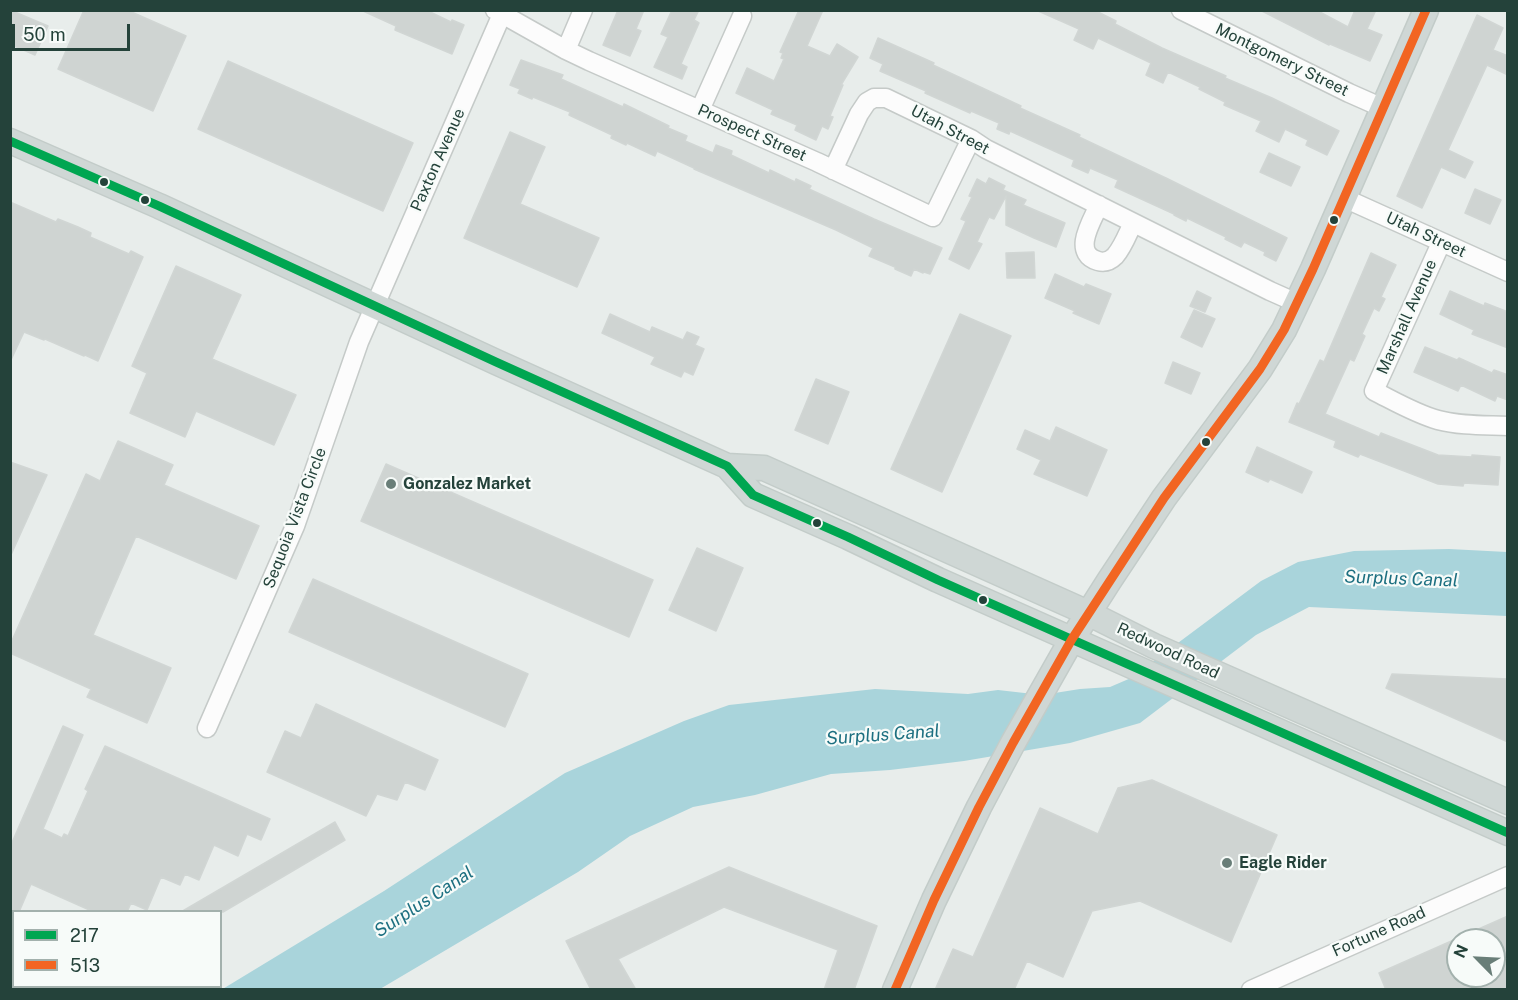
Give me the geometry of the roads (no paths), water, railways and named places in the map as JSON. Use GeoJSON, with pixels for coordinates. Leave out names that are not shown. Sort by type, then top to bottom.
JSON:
{"type":"FeatureCollection","features":[{"type":"Feature","properties":{"kind":"main road"},"geometry":{"type":"LineString","coordinates":[[895,990],[934,900],[979,807],[1072,639],[1171,489],[1260,369],[1280,338],[1426,10]]}},
{"type":"Feature","properties":{"kind":"main road","name":"Redwood Road"},"geometry":{"type":"LineString","coordinates":[[10,141],[159,206],[727,466],[764,468],[1088,613],[1154,646],[1508,802]]}},
{"type":"Feature","properties":{"kind":"main road","name":"Redwood Road"},"geometry":{"type":"LineString","coordinates":[[727,466],[753,495],[938,580],[1508,833]]}},
{"type":"Feature","properties":{"kind":"street"},"geometry":{"type":"LineString","coordinates":[[566,50],[583,10]]}},
{"type":"Feature","properties":{"kind":"street","name":"Montgomery Street"},"geometry":{"type":"LineString","coordinates":[[1181,10],[1383,108]]}},
{"type":"Feature","properties":{"kind":"street","name":"Prospect Street"},"geometry":{"type":"LineString","coordinates":[[498,13],[566,50],[933,217],[971,139]]}},
{"type":"Feature","properties":{"kind":"street","name":"Paxton Avenue"},"geometry":{"type":"LineString","coordinates":[[374,305],[498,13]]}},
{"type":"Feature","properties":{"kind":"street"},"geometry":{"type":"LineString","coordinates":[[700,110],[742,16]]}},
{"type":"Feature","properties":{"kind":"street","name":"Utah Street"},"geometry":{"type":"LineString","coordinates":[[833,170],[867,102],[873,98],[891,100],[1297,303]]}},
{"type":"Feature","properties":{"kind":"street","name":"Utah Street"},"geometry":{"type":"LineString","coordinates":[[1344,198],[1508,272]]}},
{"type":"Feature","properties":{"kind":"street"},"geometry":{"type":"LineString","coordinates":[[1099,205],[1085,239],[1084,247],[1090,258],[1102,262],[1108,261],[1114,256],[1133,223]]}},
{"type":"Feature","properties":{"kind":"street","name":"Marshall Avenue"},"geometry":{"type":"LineString","coordinates":[[1441,243],[1374,391],[1437,420],[1470,425],[1508,426]]}},
{"type":"Feature","properties":{"kind":"street","name":"Sequoia Vista Circle"},"geometry":{"type":"LineString","coordinates":[[207,728],[291,534],[357,346],[374,305]]}},
{"type":"Feature","properties":{"kind":"street","name":"Fortune Road"},"geometry":{"type":"LineString","coordinates":[[1251,990],[1508,876]]}},
{"type":"Feature","properties":{"kind":"water","name":"Surplus Canal"},"geometry":{"type":"Polygon","coordinates":[[[1449,549],[1507,552],[1507,616],[1309,607],[1256,635],[1140,723],[1070,743],[964,761],[831,774],[755,795],[693,807],[630,836],[578,872],[380,989],[221,990],[384,891],[565,773],[684,721],[729,705],[875,689],[968,694],[998,690],[1042,695],[1110,687],[1131,678],[1261,581],[1298,562],[1354,551],[1449,549]]]}},
{"type":"Feature","properties":{"kind":"place","name":"Gonzalez Market"},"geometry":{"type":"Point","coordinates":[391,484]}},
{"type":"Feature","properties":{"kind":"place","name":"Eagle Rider"},"geometry":{"type":"Point","coordinates":[1227,863]}}]}
